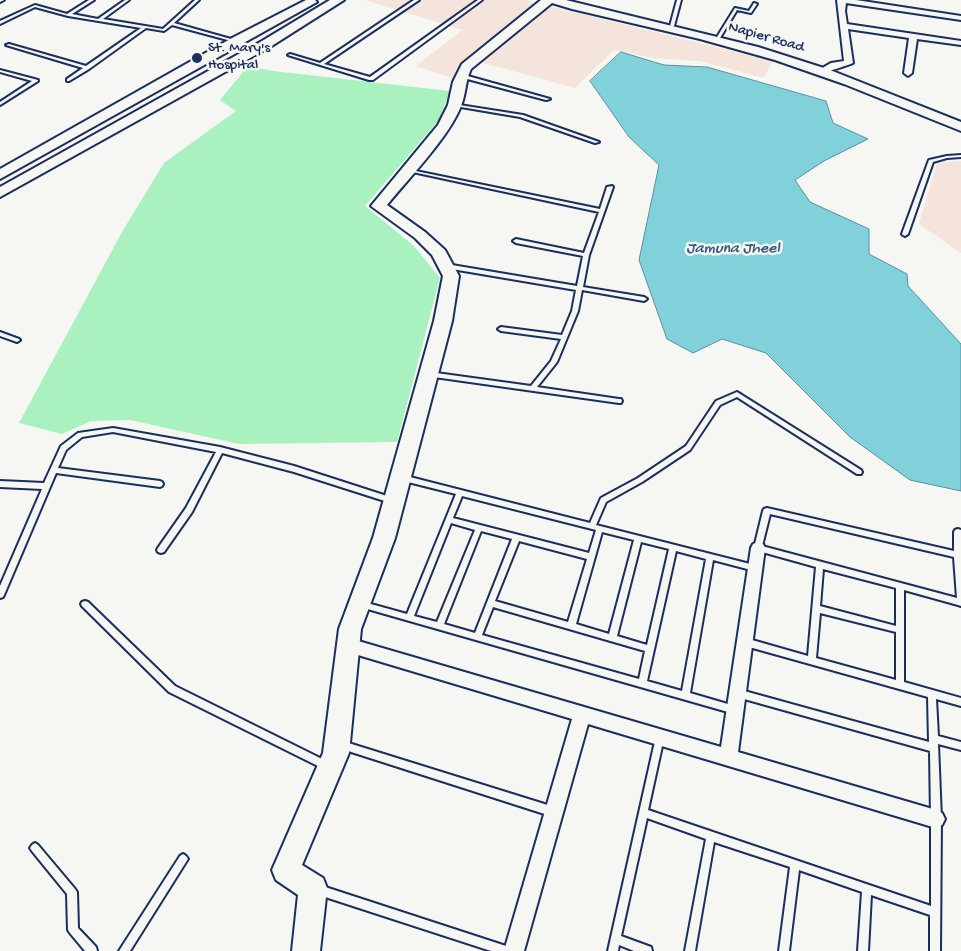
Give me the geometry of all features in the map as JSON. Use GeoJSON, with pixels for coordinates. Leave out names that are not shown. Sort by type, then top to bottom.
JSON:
{"type":"FeatureCollection","features":[{"type":"Feature","properties":{"kind":"main road"},"geometry":{"type":"LineString","coordinates":[[0,194],[257,49],[338,0]]}},
{"type":"Feature","properties":{"kind":"main road"},"geometry":{"type":"LineString","coordinates":[[306,951],[313,888],[286,870],[336,753],[350,629],[384,538],[443,321],[451,276],[439,253],[420,235],[378,206],[444,126],[455,105],[459,82],[466,67],[548,0]]}},
{"type":"Feature","properties":{"kind":"main road","name":"Napier Road"},"geometry":{"type":"LineString","coordinates":[[556,0],[572,6],[741,46],[825,71],[961,127]]}},
{"type":"Feature","properties":{"kind":"main road"},"geometry":{"type":"LineString","coordinates":[[563,0],[719,37],[825,71],[961,122]]}},
{"type":"Feature","properties":{"kind":"main road"},"geometry":{"type":"LineString","coordinates":[[0,175],[236,41],[321,2]]}},
{"type":"Feature","properties":{"kind":"main road"},"geometry":{"type":"LineString","coordinates":[[0,186],[321,2]]}},
{"type":"Feature","properties":{"kind":"street"},"geometry":{"type":"LineString","coordinates":[[825,71],[834,65],[849,63],[841,11],[842,0],[867,2],[961,18]]}},
{"type":"Feature","properties":{"kind":"street"},"geometry":{"type":"LineString","coordinates":[[844,26],[961,42]]}},
{"type":"Feature","properties":{"kind":"street"},"geometry":{"type":"LineString","coordinates":[[908,73],[913,36]]}},
{"type":"Feature","properties":{"kind":"street"},"geometry":{"type":"LineString","coordinates":[[728,758],[758,548]]}},
{"type":"Feature","properties":{"kind":"street"},"geometry":{"type":"LineString","coordinates":[[348,645],[936,818]]}},
{"type":"Feature","properties":{"kind":"street"},"geometry":{"type":"LineString","coordinates":[[514,951],[582,715]]}},
{"type":"Feature","properties":{"kind":"lane"},"geometry":{"type":"LineString","coordinates":[[68,15],[92,0]]}},
{"type":"Feature","properties":{"kind":"lane"},"geometry":{"type":"LineString","coordinates":[[99,20],[127,0]]}},
{"type":"Feature","properties":{"kind":"lane"},"geometry":{"type":"LineString","coordinates":[[0,23],[35,6],[68,15],[164,30],[197,0]]}},
{"type":"Feature","properties":{"kind":"lane"},"geometry":{"type":"LineString","coordinates":[[321,64],[417,0]]}},
{"type":"Feature","properties":{"kind":"lane"},"geometry":{"type":"LineString","coordinates":[[290,54],[371,79],[480,0]]}},
{"type":"Feature","properties":{"kind":"lane"},"geometry":{"type":"LineString","coordinates":[[672,26],[679,0]]}},
{"type":"Feature","properties":{"kind":"lane"},"geometry":{"type":"LineString","coordinates":[[719,37],[736,10],[750,12],[755,4]]}},
{"type":"Feature","properties":{"kind":"lane"},"geometry":{"type":"LineString","coordinates":[[171,23],[236,41]]}},
{"type":"Feature","properties":{"kind":"lane"},"geometry":{"type":"LineString","coordinates":[[70,80],[145,27]]}},
{"type":"Feature","properties":{"kind":"lane"},"geometry":{"type":"LineString","coordinates":[[8,45],[87,68]]}},
{"type":"Feature","properties":{"kind":"lane"},"geometry":{"type":"LineString","coordinates":[[0,71],[36,81],[0,104]]}},
{"type":"Feature","properties":{"kind":"lane"},"geometry":{"type":"LineString","coordinates":[[462,76],[548,99]]}},
{"type":"Feature","properties":{"kind":"lane"},"geometry":{"type":"LineString","coordinates":[[0,97],[8,99]]}},
{"type":"Feature","properties":{"kind":"lane"},"geometry":{"type":"LineString","coordinates":[[455,105],[521,116],[597,142]]}},
{"type":"Feature","properties":{"kind":"lane"},"geometry":{"type":"LineString","coordinates":[[905,234],[931,161],[961,156]]}},
{"type":"Feature","properties":{"kind":"lane"},"geometry":{"type":"LineString","coordinates":[[408,170],[602,211]]}},
{"type":"Feature","properties":{"kind":"lane"},"geometry":{"type":"LineString","coordinates":[[532,389],[554,362],[575,311],[586,255],[610,187]]}},
{"type":"Feature","properties":{"kind":"lane"},"geometry":{"type":"LineString","coordinates":[[516,241],[586,255]]}},
{"type":"Feature","properties":{"kind":"lane"},"geometry":{"type":"LineString","coordinates":[[446,266],[644,299]]}},
{"type":"Feature","properties":{"kind":"lane"},"geometry":{"type":"LineString","coordinates":[[501,329],[564,337]]}},
{"type":"Feature","properties":{"kind":"lane"},"geometry":{"type":"LineString","coordinates":[[0,334],[17,340]]}},
{"type":"Feature","properties":{"kind":"lane"},"geometry":{"type":"LineString","coordinates":[[428,374],[619,401]]}},
{"type":"Feature","properties":{"kind":"lane"},"geometry":{"type":"LineString","coordinates":[[572,626],[591,557],[603,500],[640,480],[688,448],[718,403],[737,394],[859,472]]}},
{"type":"Feature","properties":{"kind":"lane"},"geometry":{"type":"LineString","coordinates":[[0,595],[63,448],[80,435],[113,430],[220,450],[294,469],[394,500]]}},
{"type":"Feature","properties":{"kind":"lane"},"geometry":{"type":"LineString","coordinates":[[161,550],[189,510],[220,450]]}},
{"type":"Feature","properties":{"kind":"lane"},"geometry":{"type":"LineString","coordinates":[[53,470],[160,484]]}},
{"type":"Feature","properties":{"kind":"lane"},"geometry":{"type":"LineString","coordinates":[[400,478],[755,568]]}},
{"type":"Feature","properties":{"kind":"lane"},"geometry":{"type":"LineString","coordinates":[[0,484],[46,486]]}},
{"type":"Feature","properties":{"kind":"lane"},"geometry":{"type":"LineString","coordinates":[[409,618],[460,493]]}},
{"type":"Feature","properties":{"kind":"lane"},"geometry":{"type":"LineString","coordinates":[[958,555],[767,511],[758,548],[961,603],[958,532],[961,533]]}},
{"type":"Feature","properties":{"kind":"lane"},"geometry":{"type":"LineString","coordinates":[[449,520],[591,557]]}},
{"type":"Feature","properties":{"kind":"lane"},"geometry":{"type":"LineString","coordinates":[[439,626],[479,528]]}},
{"type":"Feature","properties":{"kind":"lane"},"geometry":{"type":"LineString","coordinates":[[477,637],[517,537]]}},
{"type":"Feature","properties":{"kind":"lane"},"geometry":{"type":"LineString","coordinates":[[612,638],[638,538]]}},
{"type":"Feature","properties":{"kind":"lane"},"geometry":{"type":"LineString","coordinates":[[642,684],[673,547]]}},
{"type":"Feature","properties":{"kind":"lane"},"geometry":{"type":"LineString","coordinates":[[686,696],[710,556]]}},
{"type":"Feature","properties":{"kind":"lane"},"geometry":{"type":"LineString","coordinates":[[812,660],[820,565]]}},
{"type":"Feature","properties":{"kind":"lane"},"geometry":{"type":"LineString","coordinates":[[900,586],[900,685]]}},
{"type":"Feature","properties":{"kind":"lane"},"geometry":{"type":"LineString","coordinates":[[491,603],[650,649]]}},
{"type":"Feature","properties":{"kind":"lane"},"geometry":{"type":"LineString","coordinates":[[86,604],[172,689],[330,767]]}},
{"type":"Feature","properties":{"kind":"lane"},"geometry":{"type":"LineString","coordinates":[[359,604],[735,710]]}},
{"type":"Feature","properties":{"kind":"lane"},"geometry":{"type":"LineString","coordinates":[[817,609],[900,630]]}},
{"type":"Feature","properties":{"kind":"lane"},"geometry":{"type":"LineString","coordinates":[[745,642],[961,702]]}},
{"type":"Feature","properties":{"kind":"lane"},"geometry":{"type":"LineString","coordinates":[[738,693],[934,743],[961,746]]}},
{"type":"Feature","properties":{"kind":"lane"},"geometry":{"type":"LineString","coordinates":[[932,694],[936,818],[935,951]]}},
{"type":"Feature","properties":{"kind":"lane"},"geometry":{"type":"LineString","coordinates":[[613,951],[660,738]]}},
{"type":"Feature","properties":{"kind":"lane"},"geometry":{"type":"LineString","coordinates":[[337,743],[554,812]]}},
{"type":"Feature","properties":{"kind":"lane"},"geometry":{"type":"LineString","coordinates":[[644,813],[935,912]]}},
{"type":"Feature","properties":{"kind":"lane"},"geometry":{"type":"LineString","coordinates":[[690,951],[711,836]]}},
{"type":"Feature","properties":{"kind":"lane"},"geometry":{"type":"LineString","coordinates":[[35,848],[72,892],[73,930],[92,951]]}},
{"type":"Feature","properties":{"kind":"lane"},"geometry":{"type":"LineString","coordinates":[[124,951],[183,859]]}},
{"type":"Feature","properties":{"kind":"lane"},"geometry":{"type":"LineString","coordinates":[[784,951],[795,864]]}},
{"type":"Feature","properties":{"kind":"lane"},"geometry":{"type":"LineString","coordinates":[[313,888],[506,951]]}},
{"type":"Feature","properties":{"kind":"lane"},"geometry":{"type":"LineString","coordinates":[[862,951],[867,889]]}},
{"type":"Feature","properties":{"kind":"lane"},"geometry":{"type":"LineString","coordinates":[[615,939],[646,951]]}},
{"type":"Feature","properties":{"kind":"shaded area"},"geometry":{"type":"Polygon","coordinates":[[[365,0],[524,0],[773,61],[764,78],[699,61],[652,58],[614,50],[575,88],[480,62],[455,79],[416,66],[462,30],[365,0]]]}},
{"type":"Feature","properties":{"kind":"shaded area"},"geometry":{"type":"Polygon","coordinates":[[[961,161],[961,253],[919,224],[937,163],[961,161]]]}},
{"type":"Feature","properties":{"kind":"green space"},"geometry":{"type":"Polygon","coordinates":[[[248,66],[273,71],[450,91],[439,120],[365,206],[414,246],[440,278],[397,442],[239,444],[130,420],[91,421],[62,434],[19,423],[122,232],[164,163],[236,111],[220,100],[248,66]]]}},
{"type":"Feature","properties":{"kind":"water","name":"Jamuna Jheel"},"geometry":{"type":"Polygon","coordinates":[[[621,52],[664,65],[707,67],[826,101],[833,123],[868,139],[824,161],[795,180],[810,202],[869,229],[869,254],[907,274],[908,286],[961,344],[961,491],[910,480],[850,437],[766,353],[722,339],[693,353],[667,339],[639,260],[659,165],[629,137],[590,81],[621,52]]]}},
{"type":"Feature","properties":{"kind":"place","name":"St. Mary's Hospital"},"geometry":{"type":"Point","coordinates":[197,58]}}]}
